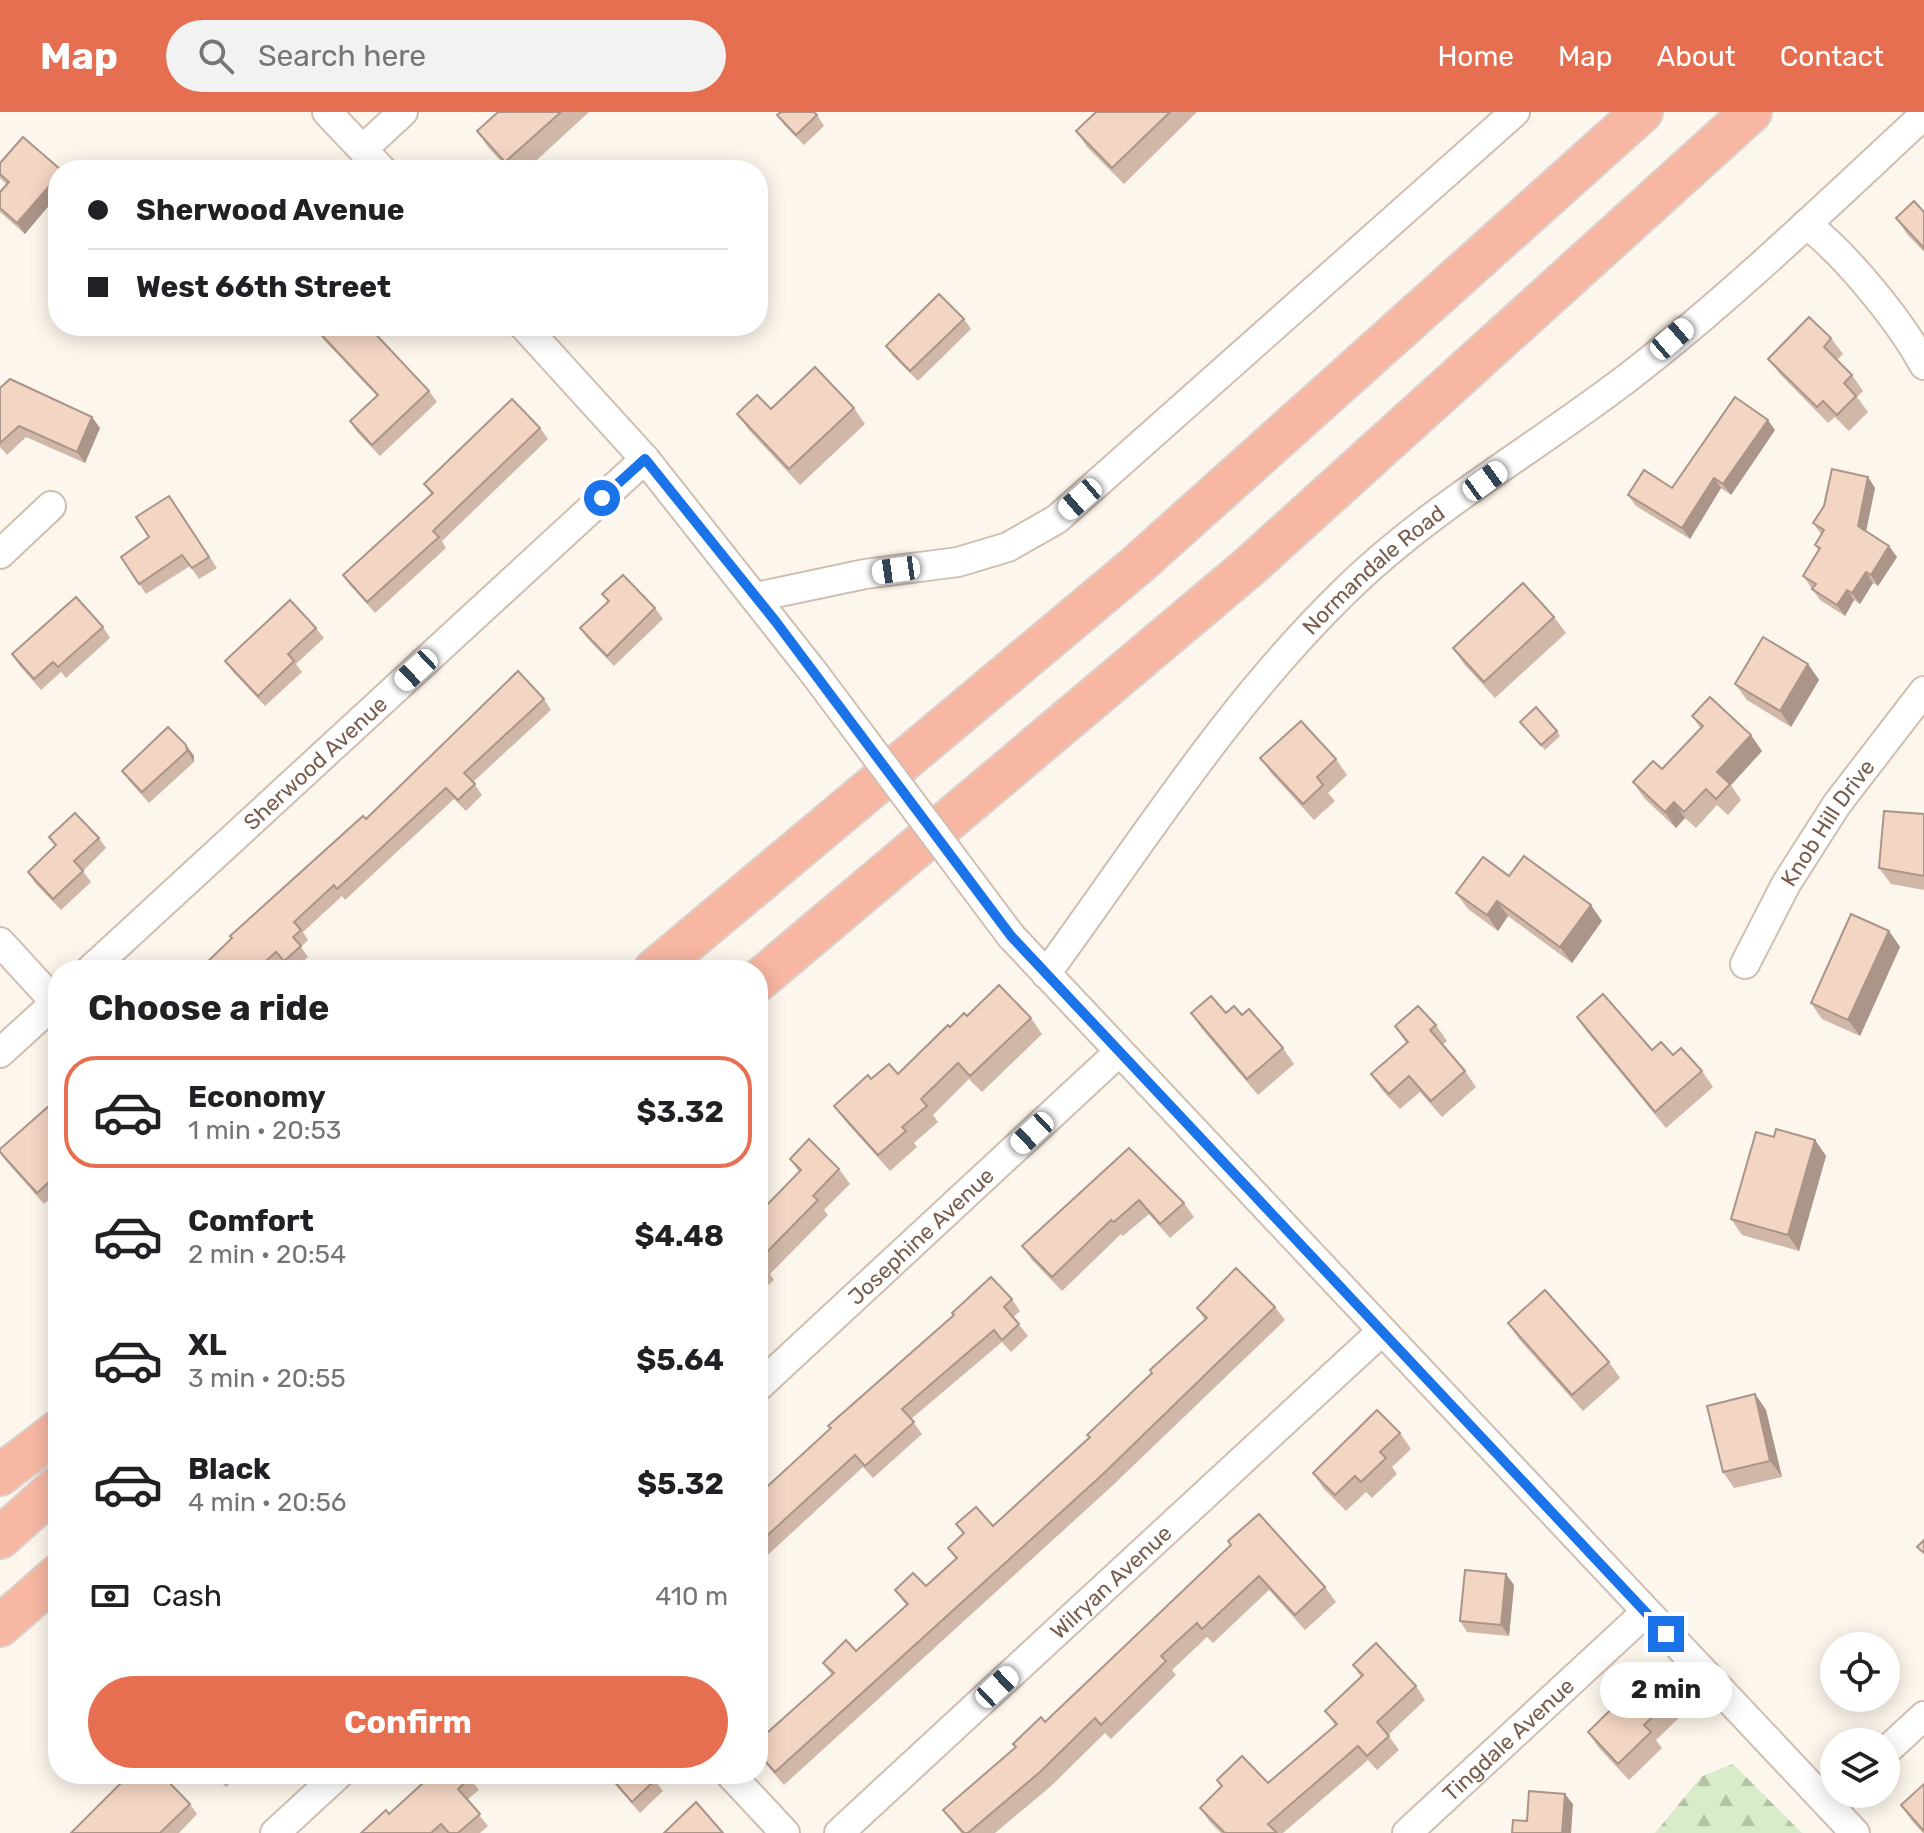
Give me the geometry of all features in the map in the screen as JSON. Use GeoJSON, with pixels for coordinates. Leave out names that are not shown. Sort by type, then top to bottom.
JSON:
{"type":"FeatureCollection","features":[{"type":"Feature","properties":{"kind":"highway"},"geometry":{"type":"LineString","coordinates":[[666,960],[1136,566],[1642,112]]}},
{"type":"Feature","properties":{"kind":"highway"},"geometry":{"type":"LineString","coordinates":[[768,973],[1250,566],[1751,112]]}},
{"type":"Feature","properties":{"kind":"highway"},"geometry":{"type":"LineString","coordinates":[[0,1475],[48,1439]]}},
{"type":"Feature","properties":{"kind":"highway"},"geometry":{"type":"LineString","coordinates":[[0,1538],[48,1495]]}},
{"type":"Feature","properties":{"kind":"highway"},"geometry":{"type":"LineString","coordinates":[[5,1626],[48,1585]]}},
{"type":"Feature","properties":{"kind":"street"},"geometry":{"type":"LineString","coordinates":[[327,112],[373,160]]}},
{"type":"Feature","properties":{"kind":"street"},"geometry":{"type":"LineString","coordinates":[[363,149],[403,112]]}},
{"type":"Feature","properties":{"kind":"street"},"geometry":{"type":"LineString","coordinates":[[756,597],[865,574],[958,562],[1008,547],[1057,519],[1515,112]]}},
{"type":"Feature","properties":{"kind":"street","name":"Normandale Road"},"geometry":{"type":"LineString","coordinates":[[1046,974],[1228,723],[1287,649],[1347,589],[1411,535],[1628,377],[1806,224],[1924,115]]}},
{"type":"Feature","properties":{"kind":"street"},"geometry":{"type":"LineString","coordinates":[[1806,224],[1824,237],[1874,295],[1924,365]]}},
{"type":"Feature","properties":{"kind":"street"},"geometry":{"type":"LineString","coordinates":[[533,336],[645,459],[756,597],[1011,936],[1646,1612],[1820,1786]]}},
{"type":"Feature","properties":{"kind":"street","name":"Sherwood Avenue"},"geometry":{"type":"LineString","coordinates":[[101,960],[645,459]]}},
{"type":"Feature","properties":{"kind":"street"},"geometry":{"type":"LineString","coordinates":[[0,554],[51,506]]}},
{"type":"Feature","properties":{"kind":"street","name":"Knob Hill Drive"},"geometry":{"type":"LineString","coordinates":[[1745,964],[1786,884],[1837,804],[1924,691]]}},
{"type":"Feature","properties":{"kind":"street"},"geometry":{"type":"LineString","coordinates":[[0,942],[48,992]]}},
{"type":"Feature","properties":{"kind":"street"},"geometry":{"type":"LineString","coordinates":[[0,1053],[48,1009]]}},
{"type":"Feature","properties":{"kind":"street","name":"Josephine Avenue"},"geometry":{"type":"LineString","coordinates":[[768,1378],[1119,1052]]}},
{"type":"Feature","properties":{"kind":"street","name":"Wilryan Avenue"},"geometry":{"type":"LineString","coordinates":[[839,1833],[1382,1331]]}},
{"type":"Feature","properties":{"kind":"street","name":"Tingdale Avenue"},"geometry":{"type":"LineString","coordinates":[[1407,1833],[1646,1612]]}},
{"type":"Feature","properties":{"kind":"street"},"geometry":{"type":"LineString","coordinates":[[1900,1738],[1924,1716]]}},
{"type":"Feature","properties":{"kind":"street"},"geometry":{"type":"LineString","coordinates":[[275,1833],[328,1784]]}},
{"type":"Feature","properties":{"kind":"street"},"geometry":{"type":"LineString","coordinates":[[739,1784],[785,1833]]}},
{"type":"Feature","properties":{"kind":"street"},"geometry":{"type":"LineString","coordinates":[[1839,1808],[1855,1833]]}},
{"type":"Feature","properties":{"kind":"green space"},"geometry":{"type":"Polygon","coordinates":[[[1733,1764],[1802,1833],[1655,1833],[1702,1776],[1733,1764]]]}},
{"type":"Feature","properties":{"kind":"building"},"geometry":{"type":"Polygon","coordinates":[[[498,112],[561,112],[507,160],[503,160],[477,131],[498,112]]]}},
{"type":"Feature","properties":{"kind":"building"},"geometry":{"type":"Polygon","coordinates":[[[781,112],[814,112],[817,115],[796,135],[777,115],[781,112]]]}},
{"type":"Feature","properties":{"kind":"building"},"geometry":{"type":"Polygon","coordinates":[[[1096,112],[1170,112],[1112,168],[1076,131],[1096,112]]]}},
{"type":"Feature","properties":{"kind":"building"},"geometry":{"type":"Polygon","coordinates":[[[23,137],[49,160],[48,187],[17,223],[0,208],[0,192],[9,182],[0,174],[0,163],[23,137]]]}},
{"type":"Feature","properties":{"kind":"building"},"geometry":{"type":"Polygon","coordinates":[[[1914,201],[1924,212],[1924,248],[1896,218],[1914,201]]]}},
{"type":"Feature","properties":{"kind":"building"},"geometry":{"type":"Polygon","coordinates":[[[939,294],[964,319],[910,371],[886,346],[939,294]]]}},
{"type":"Feature","properties":{"kind":"building"},"geometry":{"type":"Polygon","coordinates":[[[1809,317],[1831,338],[1824,347],[1852,375],[1844,383],[1856,396],[1837,415],[1823,401],[1817,407],[1768,359],[1809,317]]]}},
{"type":"Feature","properties":{"kind":"building"},"geometry":{"type":"Polygon","coordinates":[[[323,336],[377,336],[429,391],[372,445],[350,421],[378,395],[323,336]]]}},
{"type":"Feature","properties":{"kind":"building"},"geometry":{"type":"Polygon","coordinates":[[[815,367],[854,408],[789,469],[737,414],[757,395],[771,409],[815,367]]]}},
{"type":"Feature","properties":{"kind":"building"},"geometry":{"type":"Polygon","coordinates":[[[10,379],[92,417],[77,452],[19,426],[0,443],[0,388],[10,379]]]}},
{"type":"Feature","properties":{"kind":"building"},"geometry":{"type":"Polygon","coordinates":[[[1735,397],[1768,420],[1723,484],[1714,478],[1682,528],[1628,495],[1644,470],[1672,488],[1735,397]]]}},
{"type":"Feature","properties":{"kind":"building"},"geometry":{"type":"Polygon","coordinates":[[[512,399],[540,428],[433,531],[439,537],[367,602],[343,575],[433,493],[424,484],[512,399]]]}},
{"type":"Feature","properties":{"kind":"building"},"geometry":{"type":"Polygon","coordinates":[[[1832,469],[1868,477],[1858,526],[1889,546],[1871,575],[1866,572],[1852,593],[1847,590],[1837,605],[1812,589],[1816,584],[1803,576],[1820,548],[1815,545],[1824,530],[1813,523],[1824,506],[1832,469]]]}},
{"type":"Feature","properties":{"kind":"building"},"geometry":{"type":"Polygon","coordinates":[[[169,496],[209,557],[192,568],[182,555],[139,584],[121,557],[149,537],[136,517],[169,496]]]}},
{"type":"Feature","properties":{"kind":"building"},"geometry":{"type":"Polygon","coordinates":[[[623,575],[655,608],[607,656],[580,628],[609,601],[602,594],[623,575]]]}},
{"type":"Feature","properties":{"kind":"building"},"geometry":{"type":"Polygon","coordinates":[[[1523,583],[1554,617],[1484,682],[1453,648],[1523,583]]]}},
{"type":"Feature","properties":{"kind":"building"},"geometry":{"type":"Polygon","coordinates":[[[76,597],[103,627],[58,667],[53,662],[34,679],[12,654],[76,597]]]}},
{"type":"Feature","properties":{"kind":"building"},"geometry":{"type":"Polygon","coordinates":[[[290,600],[316,628],[288,654],[294,661],[258,696],[225,661],[290,600]]]}},
{"type":"Feature","properties":{"kind":"building"},"geometry":{"type":"Polygon","coordinates":[[[1763,637],[1808,664],[1780,711],[1735,684],[1763,637]]]}},
{"type":"Feature","properties":{"kind":"building"},"geometry":{"type":"Polygon","coordinates":[[[518,671],[544,699],[464,773],[475,784],[458,800],[446,788],[337,889],[334,885],[294,922],[301,930],[293,937],[301,946],[285,960],[276,952],[267,960],[209,960],[232,938],[230,936],[363,816],[366,819],[518,671]]]}},
{"type":"Feature","properties":{"kind":"building"},"geometry":{"type":"Polygon","coordinates":[[[1710,697],[1751,735],[1717,772],[1730,784],[1716,799],[1706,789],[1684,812],[1674,802],[1665,812],[1633,782],[1653,761],[1662,769],[1703,726],[1692,716],[1710,697]]]}},
{"type":"Feature","properties":{"kind":"building"},"geometry":{"type":"Polygon","coordinates":[[[1536,707],[1557,731],[1541,745],[1520,722],[1536,707]]]}},
{"type":"Feature","properties":{"kind":"building"},"geometry":{"type":"Polygon","coordinates":[[[1301,721],[1336,759],[1317,777],[1323,785],[1303,804],[1260,758],[1301,721]]]}},
{"type":"Feature","properties":{"kind":"building"},"geometry":{"type":"Polygon","coordinates":[[[168,727],[186,745],[187,751],[142,792],[122,771],[168,727]]]}},
{"type":"Feature","properties":{"kind":"building"},"geometry":{"type":"Polygon","coordinates":[[[1884,811],[1924,814],[1924,876],[1879,868],[1884,811]]]}},
{"type":"Feature","properties":{"kind":"building"},"geometry":{"type":"Polygon","coordinates":[[[75,813],[99,838],[74,861],[83,871],[53,899],[28,872],[56,845],[49,837],[75,813]]]}},
{"type":"Feature","properties":{"kind":"building"},"geometry":{"type":"Polygon","coordinates":[[[1524,856],[1591,905],[1560,947],[1497,901],[1487,915],[1456,893],[1483,857],[1509,876],[1524,856]]]}},
{"type":"Feature","properties":{"kind":"building"},"geometry":{"type":"Polygon","coordinates":[[[1851,914],[1889,931],[1848,1020],[1811,1003],[1851,914]]]}},
{"type":"Feature","properties":{"kind":"building"},"geometry":{"type":"Polygon","coordinates":[[[999,985],[1031,1018],[970,1076],[958,1063],[921,1099],[927,1106],[902,1127],[906,1131],[878,1155],[834,1106],[868,1075],[871,1079],[889,1064],[898,1074],[948,1025],[950,1027],[964,1013],[967,1016],[999,985]]]}},
{"type":"Feature","properties":{"kind":"building"},"geometry":{"type":"Polygon","coordinates":[[[1603,994],[1652,1050],[1661,1042],[1673,1055],[1681,1048],[1702,1071],[1655,1112],[1577,1017],[1603,994]]]}},
{"type":"Feature","properties":{"kind":"building"},"geometry":{"type":"Polygon","coordinates":[[[1211,996],[1226,1013],[1234,1006],[1242,1015],[1249,1009],[1283,1048],[1247,1079],[1191,1013],[1211,996]]]}},
{"type":"Feature","properties":{"kind":"building"},"geometry":{"type":"Polygon","coordinates":[[[1418,1006],[1436,1025],[1430,1030],[1465,1071],[1431,1101],[1409,1076],[1389,1094],[1371,1074],[1408,1042],[1395,1026],[1418,1006]]]}},
{"type":"Feature","properties":{"kind":"building"},"geometry":{"type":"Polygon","coordinates":[[[48,1107],[48,1183],[37,1193],[0,1149],[48,1107]]]}},
{"type":"Feature","properties":{"kind":"building"},"geometry":{"type":"Polygon","coordinates":[[[1776,1129],[1815,1140],[1788,1235],[1731,1219],[1756,1132],[1774,1137],[1776,1129]]]}},
{"type":"Feature","properties":{"kind":"building"},"geometry":{"type":"Polygon","coordinates":[[[809,1139],[839,1169],[813,1196],[818,1200],[768,1251],[768,1204],[801,1170],[790,1159],[809,1139]]]}},
{"type":"Feature","properties":{"kind":"building"},"geometry":{"type":"Polygon","coordinates":[[[1129,1148],[1184,1203],[1160,1224],[1139,1200],[1114,1222],[1111,1220],[1052,1277],[1022,1246],[1129,1148]]]}},
{"type":"Feature","properties":{"kind":"building"},"geometry":{"type":"Polygon","coordinates":[[[1236,1268],[1275,1307],[1102,1475],[775,1772],[768,1764],[768,1732],[834,1673],[823,1663],[846,1640],[856,1651],[908,1604],[895,1590],[913,1573],[926,1586],[957,1558],[948,1548],[964,1533],[956,1524],[976,1507],[993,1526],[1090,1437],[1087,1435],[1152,1373],[1150,1370],[1207,1318],[1197,1308],[1236,1268]]]}},
{"type":"Feature","properties":{"kind":"building"},"geometry":{"type":"Polygon","coordinates":[[[991,1277],[1012,1299],[1004,1307],[1019,1324],[1002,1340],[994,1330],[902,1409],[914,1422],[865,1466],[855,1455],[768,1535],[768,1486],[831,1428],[828,1426],[954,1315],[952,1313],[991,1277]]]}},
{"type":"Feature","properties":{"kind":"building"},"geometry":{"type":"Polygon","coordinates":[[[1545,1290],[1609,1362],[1572,1395],[1508,1323],[1545,1290]]]}},
{"type":"Feature","properties":{"kind":"building"},"geometry":{"type":"Polygon","coordinates":[[[1755,1394],[1770,1461],[1723,1472],[1707,1406],[1755,1394]]]}},
{"type":"Feature","properties":{"kind":"building"},"geometry":{"type":"Polygon","coordinates":[[[1377,1410],[1400,1433],[1380,1452],[1386,1458],[1361,1482],[1355,1476],[1335,1495],[1313,1473],[1377,1410]]]}},
{"type":"Feature","properties":{"kind":"building"},"geometry":{"type":"Polygon","coordinates":[[[1259,1514],[1325,1587],[1295,1615],[1259,1576],[1202,1629],[1197,1623],[1161,1656],[1166,1661],[1101,1725],[1095,1718],[1040,1772],[968,1833],[964,1833],[943,1810],[1016,1747],[1013,1744],[1041,1717],[1045,1722],[1231,1545],[1228,1541],[1259,1514]]]}},
{"type":"Feature","properties":{"kind":"building"},"geometry":{"type":"Polygon","coordinates":[[[1924,1540],[1924,1553],[1917,1547],[1924,1540]]]}},
{"type":"Feature","properties":{"kind":"building"},"geometry":{"type":"Polygon","coordinates":[[[1465,1570],[1506,1574],[1501,1625],[1460,1621],[1465,1570]]]}},
{"type":"Feature","properties":{"kind":"building"},"geometry":{"type":"Polygon","coordinates":[[[1376,1643],[1416,1686],[1377,1722],[1389,1736],[1367,1756],[1358,1746],[1268,1824],[1277,1833],[1225,1833],[1200,1808],[1222,1786],[1217,1780],[1242,1756],[1268,1783],[1337,1724],[1325,1711],[1363,1675],[1353,1665],[1376,1643]]]}},
{"type":"Feature","properties":{"kind":"building"},"geometry":{"type":"Polygon","coordinates":[[[1648,1673],[1672,1698],[1644,1725],[1651,1732],[1618,1764],[1588,1732],[1648,1673]]]}},
{"type":"Feature","properties":{"kind":"building"},"geometry":{"type":"Polygon","coordinates":[[[120,1784],[171,1784],[190,1804],[160,1833],[71,1833],[120,1784]]]}},
{"type":"Feature","properties":{"kind":"building"},"geometry":{"type":"Polygon","coordinates":[[[422,1784],[463,1784],[458,1789],[480,1814],[458,1833],[449,1833],[441,1824],[431,1833],[361,1833],[386,1810],[389,1814],[422,1784]]]}},
{"type":"Feature","properties":{"kind":"building"},"geometry":{"type":"Polygon","coordinates":[[[617,1784],[651,1784],[632,1802],[617,1784]]]}},
{"type":"Feature","properties":{"kind":"building"},"geometry":{"type":"Polygon","coordinates":[[[1924,1784],[1924,1831],[1901,1805],[1924,1784]]]}},
{"type":"Feature","properties":{"kind":"building"},"geometry":{"type":"Polygon","coordinates":[[[1529,1791],[1565,1794],[1562,1833],[1512,1833],[1513,1820],[1527,1821],[1529,1791]]]}},
{"type":"Feature","properties":{"kind":"building"},"geometry":{"type":"Polygon","coordinates":[[[696,1802],[723,1833],[664,1833],[696,1802]]]}},
{"type":"Feature","properties":{"kind":"route"},"geometry":{"type":"LineString","coordinates":[[602,498],[645,459],[776,622],[1011,936],[1666,1634]]}}]}
